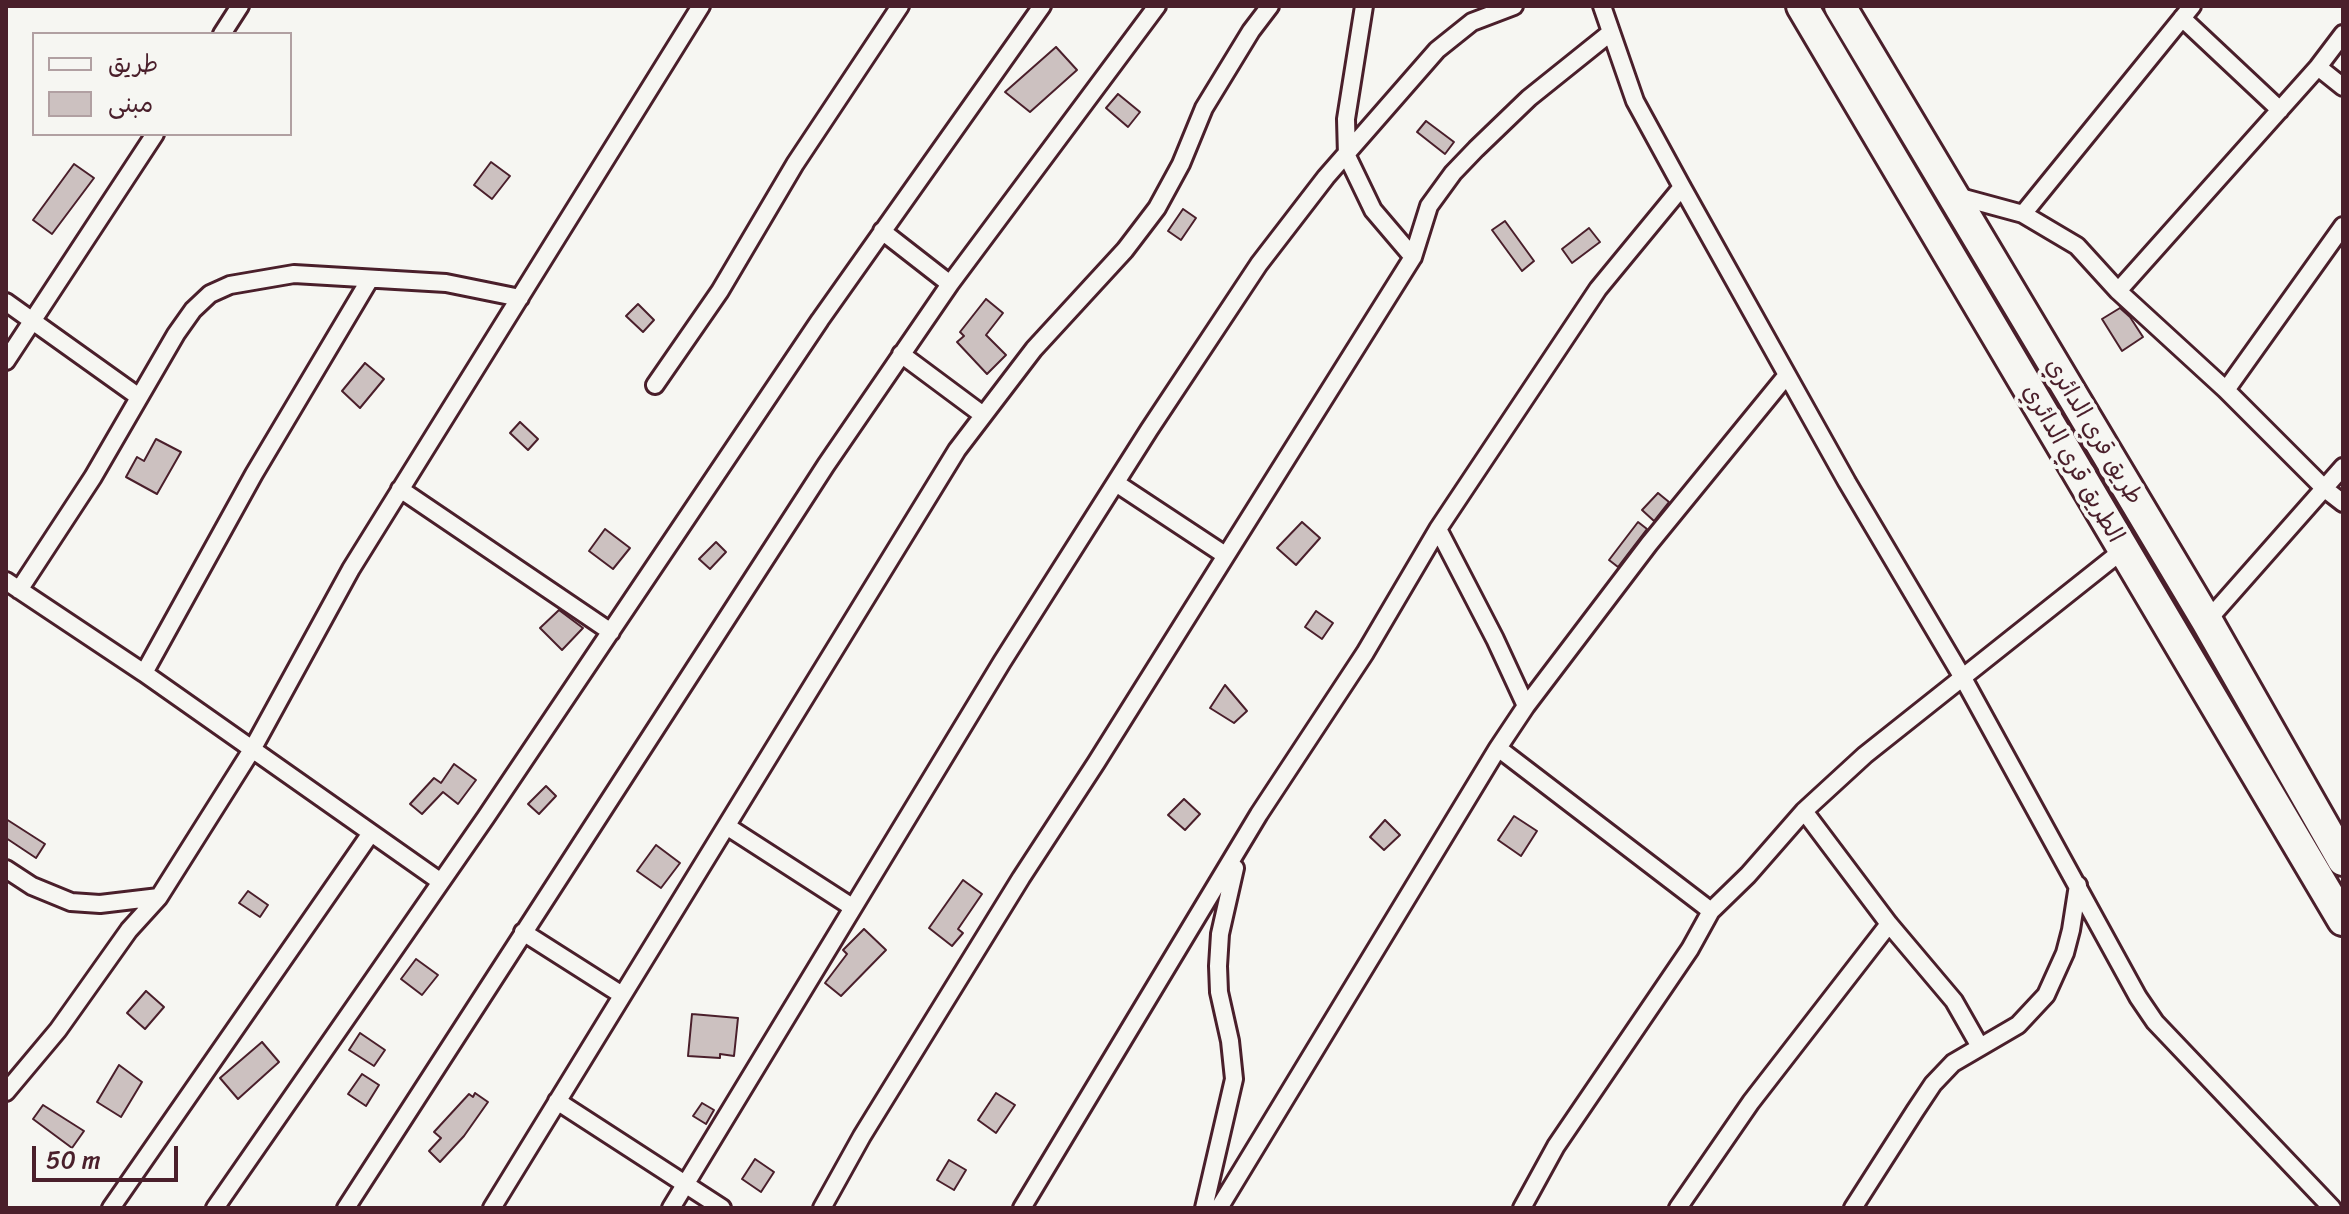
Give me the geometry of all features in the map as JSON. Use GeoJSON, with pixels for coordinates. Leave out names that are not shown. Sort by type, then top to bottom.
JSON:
{"type":"FeatureCollection","features":[{"type":"Feature","properties":{"kind":"highway","name":"الطريق قري الدائري"},"geometry":{"type":"LineString","coordinates":[[1802,6],[2343,920]]}},
{"type":"Feature","properties":{"kind":"highway","name":"طريق قري الدائري"},"geometry":{"type":"LineString","coordinates":[[1840,6],[2207,621],[2343,860]]}},
{"type":"Feature","properties":{"kind":"street"},"geometry":{"type":"LineString","coordinates":[[223,32],[240,6]]}},
{"type":"Feature","properties":{"kind":"street"},"geometry":{"type":"LineString","coordinates":[[6,1092],[58,1030],[143,912],[159,897],[253,748],[351,569],[701,6]]}},
{"type":"Feature","properties":{"kind":"street"},"geometry":{"type":"LineString","coordinates":[[655,385],[720,291],[795,164],[900,6]]}},
{"type":"Feature","properties":{"kind":"street"},"geometry":{"type":"LineString","coordinates":[[215,1208],[441,882],[733,447],[1042,6]]}},
{"type":"Feature","properties":{"kind":"street"},"geometry":{"type":"LineString","coordinates":[[346,1208],[727,614],[901,354],[1157,6]]}},
{"type":"Feature","properties":{"kind":"street"},"geometry":{"type":"LineString","coordinates":[[492,1208],[728,827],[925,500],[983,415],[1034,349],[1125,250],[1157,208],[1181,164],[1204,108],[1270,6]]}},
{"type":"Feature","properties":{"kind":"street"},"geometry":{"type":"LineString","coordinates":[[1364,6],[1347,106],[1347,156],[1373,210],[1413,257]]}},
{"type":"Feature","properties":{"kind":"street"},"geometry":{"type":"LineString","coordinates":[[671,1208],[1002,662],[1259,264],[1300,210],[1437,50],[1472,22],[1514,6]]}},
{"type":"Feature","properties":{"kind":"street"},"geometry":{"type":"LineString","coordinates":[[1602,6],[1635,101],[1787,375],[1963,678],[2138,997],[2155,1022],[2332,1208]]}},
{"type":"Feature","properties":{"kind":"street"},"geometry":{"type":"LineString","coordinates":[[2023,214],[2187,12],[2280,110]]}},
{"type":"Feature","properties":{"kind":"street"},"geometry":{"type":"LineString","coordinates":[[822,1208],[862,1136],[1021,878],[1413,257],[1429,206],[1453,173],[1529,98],[1610,33]]}},
{"type":"Feature","properties":{"kind":"street"},"geometry":{"type":"LineString","coordinates":[[2118,291],[2318,67],[2343,34]]}},
{"type":"Feature","properties":{"kind":"street"},"geometry":{"type":"LineString","coordinates":[[2318,67],[2343,87]]}},
{"type":"Feature","properties":{"kind":"street"},"geometry":{"type":"LineString","coordinates":[[6,361],[154,136]]}},
{"type":"Feature","properties":{"kind":"street"},"geometry":{"type":"LineString","coordinates":[[1022,1208],[1281,779],[1365,653],[1438,529],[1598,289],[1682,187]]}},
{"type":"Feature","properties":{"kind":"street"},"geometry":{"type":"LineString","coordinates":[[1953,195],[2023,214],[2077,246],[2118,291],[2343,503]]}},
{"type":"Feature","properties":{"kind":"street"},"geometry":{"type":"LineString","coordinates":[[2226,390],[2343,226]]}},
{"type":"Feature","properties":{"kind":"street"},"geometry":{"type":"LineString","coordinates":[[882,231],[950,284]]}},
{"type":"Feature","properties":{"kind":"street"},"geometry":{"type":"LineString","coordinates":[[441,882],[253,748],[13,586],[93,477],[176,334],[193,310],[210,294],[230,285],[294,274],[446,283],[520,298]]}},
{"type":"Feature","properties":{"kind":"street"},"geometry":{"type":"LineString","coordinates":[[144,673],[254,474],[370,279]]}},
{"type":"Feature","properties":{"kind":"street"},"geometry":{"type":"LineString","coordinates":[[6,302],[139,397]]}},
{"type":"Feature","properties":{"kind":"street"},"geometry":{"type":"LineString","coordinates":[[901,354],[983,415]]}},
{"type":"Feature","properties":{"kind":"street"},"geometry":{"type":"LineString","coordinates":[[1219,1208],[1526,706],[1649,544],[1787,375]]}},
{"type":"Feature","properties":{"kind":"street"},"geometry":{"type":"LineString","coordinates":[[2207,621],[2343,467]]}},
{"type":"Feature","properties":{"kind":"street"},"geometry":{"type":"LineString","coordinates":[[1116,483],[1225,555]]}},
{"type":"Feature","properties":{"kind":"street"},"geometry":{"type":"LineString","coordinates":[[400,489],[611,632]]}},
{"type":"Feature","properties":{"kind":"street"},"geometry":{"type":"LineString","coordinates":[[1438,529],[1526,706]]}},
{"type":"Feature","properties":{"kind":"street"},"geometry":{"type":"LineString","coordinates":[[1522,1208],[1556,1146],[1690,949],[1711,911],[1748,875],[1804,811],[1865,755],[2123,550]]}},
{"type":"Feature","properties":{"kind":"street"},"geometry":{"type":"LineString","coordinates":[[1498,748],[1711,911]]}},
{"type":"Feature","properties":{"kind":"street"},"geometry":{"type":"LineString","coordinates":[[1804,811],[1889,924],[1954,1001],[1979,1045]]}},
{"type":"Feature","properties":{"kind":"street"},"geometry":{"type":"LineString","coordinates":[[728,827],[852,907]]}},
{"type":"Feature","properties":{"kind":"street"},"geometry":{"type":"LineString","coordinates":[[111,1208],[371,833]]}},
{"type":"Feature","properties":{"kind":"street"},"geometry":{"type":"LineString","coordinates":[[1204,1208],[1234,1079],[1230,1041],[1219,992],[1218,966],[1220,934],[1239,851]]}},
{"type":"Feature","properties":{"kind":"street"},"geometry":{"type":"LineString","coordinates":[[6,869],[32,886],[71,902],[100,904],[159,897]]}},
{"type":"Feature","properties":{"kind":"street"},"geometry":{"type":"LineString","coordinates":[[1853,1208],[1933,1084],[1953,1063],[1979,1045],[2018,1025],[2046,995],[2065,953],[2078,885]]}},
{"type":"Feature","properties":{"kind":"street"},"geometry":{"type":"LineString","coordinates":[[1678,1208],[1751,1102],[1889,924]]}},
{"type":"Feature","properties":{"kind":"street"},"geometry":{"type":"LineString","coordinates":[[523,932],[622,995]]}},
{"type":"Feature","properties":{"kind":"street"},"geometry":{"type":"LineString","coordinates":[[557,1101],[722,1208]]}},
{"type":"Feature","properties":{"kind":"building"},"geometry":{"type":"Polygon","coordinates":[[[1056,47],[1077,70],[1030,112],[1005,92],[1056,47]]]}},
{"type":"Feature","properties":{"kind":"building"},"geometry":{"type":"Polygon","coordinates":[[[1118,94],[1140,112],[1128,127],[1106,108],[1118,94]]]}},
{"type":"Feature","properties":{"kind":"building"},"geometry":{"type":"Polygon","coordinates":[[[1426,121],[1454,142],[1445,154],[1417,132],[1426,121]]]}},
{"type":"Feature","properties":{"kind":"building"},"geometry":{"type":"Polygon","coordinates":[[[491,162],[510,176],[492,199],[474,185],[491,162]]]}},
{"type":"Feature","properties":{"kind":"building"},"geometry":{"type":"Polygon","coordinates":[[[74,164],[94,178],[52,234],[33,220],[74,164]]]}},
{"type":"Feature","properties":{"kind":"building"},"geometry":{"type":"Polygon","coordinates":[[[1183,209],[1196,218],[1181,240],[1168,231],[1183,209]]]}},
{"type":"Feature","properties":{"kind":"building"},"geometry":{"type":"Polygon","coordinates":[[[1505,221],[1534,261],[1522,271],[1492,230],[1505,221]]]}},
{"type":"Feature","properties":{"kind":"building"},"geometry":{"type":"Polygon","coordinates":[[[1589,228],[1600,242],[1572,263],[1562,249],[1589,228]]]}},
{"type":"Feature","properties":{"kind":"building"},"geometry":{"type":"Polygon","coordinates":[[[986,299],[1003,313],[986,335],[1006,355],[987,374],[957,342],[964,336],[960,332],[986,299]]]}},
{"type":"Feature","properties":{"kind":"building"},"geometry":{"type":"Polygon","coordinates":[[[638,304],[654,320],[643,332],[626,316],[638,304]]]}},
{"type":"Feature","properties":{"kind":"building"},"geometry":{"type":"Polygon","coordinates":[[[2120,308],[2143,337],[2122,351],[2102,319],[2120,308]]]}},
{"type":"Feature","properties":{"kind":"building"},"geometry":{"type":"Polygon","coordinates":[[[365,363],[384,379],[360,408],[342,391],[365,363]]]}},
{"type":"Feature","properties":{"kind":"building"},"geometry":{"type":"Polygon","coordinates":[[[520,422],[538,439],[528,450],[510,433],[520,422]]]}},
{"type":"Feature","properties":{"kind":"building"},"geometry":{"type":"Polygon","coordinates":[[[156,439],[181,452],[157,494],[126,477],[137,457],[144,461],[156,439]]]}},
{"type":"Feature","properties":{"kind":"building"},"geometry":{"type":"Polygon","coordinates":[[[1658,493],[1669,502],[1654,521],[1642,510],[1658,493]]]}},
{"type":"Feature","properties":{"kind":"building"},"geometry":{"type":"Polygon","coordinates":[[[1302,522],[1320,538],[1296,565],[1277,548],[1302,522]]]}},
{"type":"Feature","properties":{"kind":"building"},"geometry":{"type":"Polygon","coordinates":[[[1638,522],[1647,529],[1618,567],[1609,560],[1638,522]]]}},
{"type":"Feature","properties":{"kind":"building"},"geometry":{"type":"Polygon","coordinates":[[[605,529],[630,548],[613,569],[589,551],[605,529]]]}},
{"type":"Feature","properties":{"kind":"building"},"geometry":{"type":"Polygon","coordinates":[[[716,542],[726,552],[710,569],[699,559],[716,542]]]}},
{"type":"Feature","properties":{"kind":"building"},"geometry":{"type":"Polygon","coordinates":[[[559,610],[583,628],[562,650],[540,628],[559,610]]]}},
{"type":"Feature","properties":{"kind":"building"},"geometry":{"type":"Polygon","coordinates":[[[1316,611],[1333,623],[1322,639],[1305,627],[1316,611]]]}},
{"type":"Feature","properties":{"kind":"building"},"geometry":{"type":"Polygon","coordinates":[[[1225,685],[1247,711],[1234,723],[1210,708],[1225,685]]]}},
{"type":"Feature","properties":{"kind":"building"},"geometry":{"type":"Polygon","coordinates":[[[454,764],[476,780],[458,804],[443,792],[422,814],[410,804],[434,778],[441,783],[454,764]]]}},
{"type":"Feature","properties":{"kind":"building"},"geometry":{"type":"Polygon","coordinates":[[[546,786],[556,796],[539,814],[528,804],[546,786]]]}},
{"type":"Feature","properties":{"kind":"building"},"geometry":{"type":"Polygon","coordinates":[[[1184,799],[1200,814],[1185,830],[1168,815],[1184,799]]]}},
{"type":"Feature","properties":{"kind":"building"},"geometry":{"type":"Polygon","coordinates":[[[1514,816],[1537,831],[1521,856],[1498,840],[1514,816]]]}},
{"type":"Feature","properties":{"kind":"building"},"geometry":{"type":"Polygon","coordinates":[[[6,819],[45,844],[36,858],[6,838],[6,819]]]}},
{"type":"Feature","properties":{"kind":"building"},"geometry":{"type":"Polygon","coordinates":[[[1385,820],[1400,835],[1384,850],[1370,837],[1385,820]]]}},
{"type":"Feature","properties":{"kind":"building"},"geometry":{"type":"Polygon","coordinates":[[[656,845],[680,863],[661,888],[637,871],[656,845]]]}},
{"type":"Feature","properties":{"kind":"building"},"geometry":{"type":"Polygon","coordinates":[[[963,880],[982,894],[958,929],[963,933],[952,946],[929,928],[963,880]]]}},
{"type":"Feature","properties":{"kind":"building"},"geometry":{"type":"Polygon","coordinates":[[[248,891],[268,905],[260,917],[239,903],[248,891]]]}},
{"type":"Feature","properties":{"kind":"building"},"geometry":{"type":"Polygon","coordinates":[[[864,929],[886,950],[841,996],[825,983],[847,954],[843,950],[864,929]]]}},
{"type":"Feature","properties":{"kind":"building"},"geometry":{"type":"Polygon","coordinates":[[[416,959],[438,975],[422,995],[401,979],[416,959]]]}},
{"type":"Feature","properties":{"kind":"building"},"geometry":{"type":"Polygon","coordinates":[[[146,991],[164,1007],[145,1029],[127,1013],[146,991]]]}},
{"type":"Feature","properties":{"kind":"building"},"geometry":{"type":"Polygon","coordinates":[[[692,1014],[738,1018],[734,1056],[688,1056],[692,1014]]]}},
{"type":"Feature","properties":{"kind":"building"},"geometry":{"type":"Polygon","coordinates":[[[360,1033],[385,1050],[374,1066],[349,1050],[360,1033]]]}},
{"type":"Feature","properties":{"kind":"building"},"geometry":{"type":"Polygon","coordinates":[[[262,1042],[279,1062],[238,1099],[220,1078],[262,1042]]]}},
{"type":"Feature","properties":{"kind":"building"},"geometry":{"type":"Polygon","coordinates":[[[119,1065],[142,1082],[121,1117],[97,1102],[119,1065]]]}},
{"type":"Feature","properties":{"kind":"building"},"geometry":{"type":"Polygon","coordinates":[[[362,1074],[379,1085],[366,1106],[348,1094],[362,1074]]]}},
{"type":"Feature","properties":{"kind":"building"},"geometry":{"type":"Polygon","coordinates":[[[475,1093],[488,1102],[464,1136],[440,1162],[429,1151],[441,1138],[434,1132],[469,1094],[473,1097],[475,1093]]]}},
{"type":"Feature","properties":{"kind":"building"},"geometry":{"type":"Polygon","coordinates":[[[996,1093],[1015,1105],[996,1133],[978,1120],[996,1093]]]}},
{"type":"Feature","properties":{"kind":"building"},"geometry":{"type":"Polygon","coordinates":[[[702,1103],[714,1110],[706,1124],[693,1116],[702,1103]]]}},
{"type":"Feature","properties":{"kind":"building"},"geometry":{"type":"Polygon","coordinates":[[[43,1105],[84,1131],[72,1148],[33,1119],[43,1105]]]}},
{"type":"Feature","properties":{"kind":"building"},"geometry":{"type":"Polygon","coordinates":[[[755,1159],[774,1172],[761,1192],[742,1179],[755,1159]]]}},
{"type":"Feature","properties":{"kind":"building"},"geometry":{"type":"Polygon","coordinates":[[[949,1160],[966,1170],[954,1190],[937,1180],[949,1160]]]}}]}
